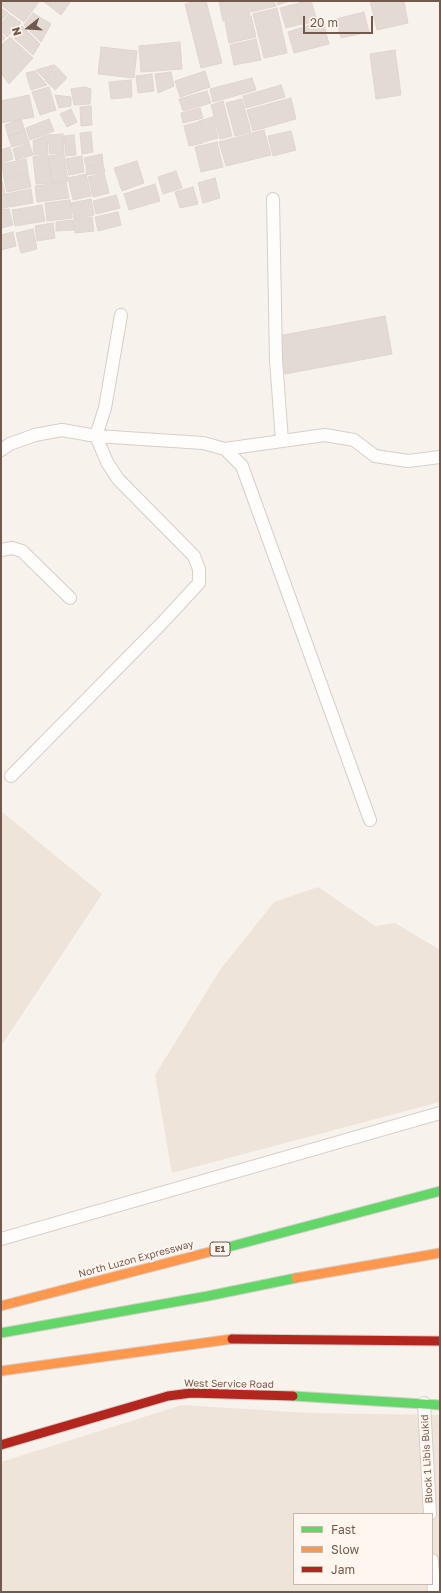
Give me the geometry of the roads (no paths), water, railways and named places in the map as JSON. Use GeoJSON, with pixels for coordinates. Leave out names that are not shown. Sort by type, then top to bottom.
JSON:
{"type":"FeatureCollection","features":[{"type":"Feature","properties":{"kind":"main road","name":"North Luzon Expressway"},"geometry":{"type":"LineString","coordinates":[[1,1306],[440,1191]]}},
{"type":"Feature","properties":{"kind":"main road"},"geometry":{"type":"LineString","coordinates":[[1,1333],[208,1296],[331,1271],[440,1253]]}},
{"type":"Feature","properties":{"kind":"main road"},"geometry":{"type":"LineString","coordinates":[[1,1371],[226,1339],[440,1342]]}},
{"type":"Feature","properties":{"kind":"main road","name":"West Service Road"},"geometry":{"type":"LineString","coordinates":[[1,1445],[168,1396],[191,1393],[298,1396],[440,1404]]}},
{"type":"Feature","properties":{"kind":"lane"},"geometry":{"type":"LineString","coordinates":[[273,199],[276,360],[282,441]]}},
{"type":"Feature","properties":{"kind":"lane"},"geometry":{"type":"LineString","coordinates":[[11,776],[163,622],[198,583],[199,569],[194,556],[118,479],[96,436],[105,408],[121,315]]}},
{"type":"Feature","properties":{"kind":"lane"},"geometry":{"type":"LineString","coordinates":[[1,450],[10,444],[35,435],[62,430],[96,436],[203,443],[225,449],[325,435],[354,440],[375,456],[408,461],[440,457]]}},
{"type":"Feature","properties":{"kind":"lane"},"geometry":{"type":"LineString","coordinates":[[225,449],[242,466],[370,820]]}},
{"type":"Feature","properties":{"kind":"lane"},"geometry":{"type":"LineString","coordinates":[[1,550],[12,548],[22,551],[70,598]]}},
{"type":"Feature","properties":{"kind":"lane"},"geometry":{"type":"LineString","coordinates":[[1,1239],[440,1113]]}},
{"type":"Feature","properties":{"kind":"lane","name":"Block 1 Libis Bukid"},"geometry":{"type":"LineString","coordinates":[[424,1403],[430,1513]]}},
{"type":"Feature","properties":{"kind":"lane"},"geometry":{"type":"LineString","coordinates":[[433,1576],[434,1592]]}}]}
